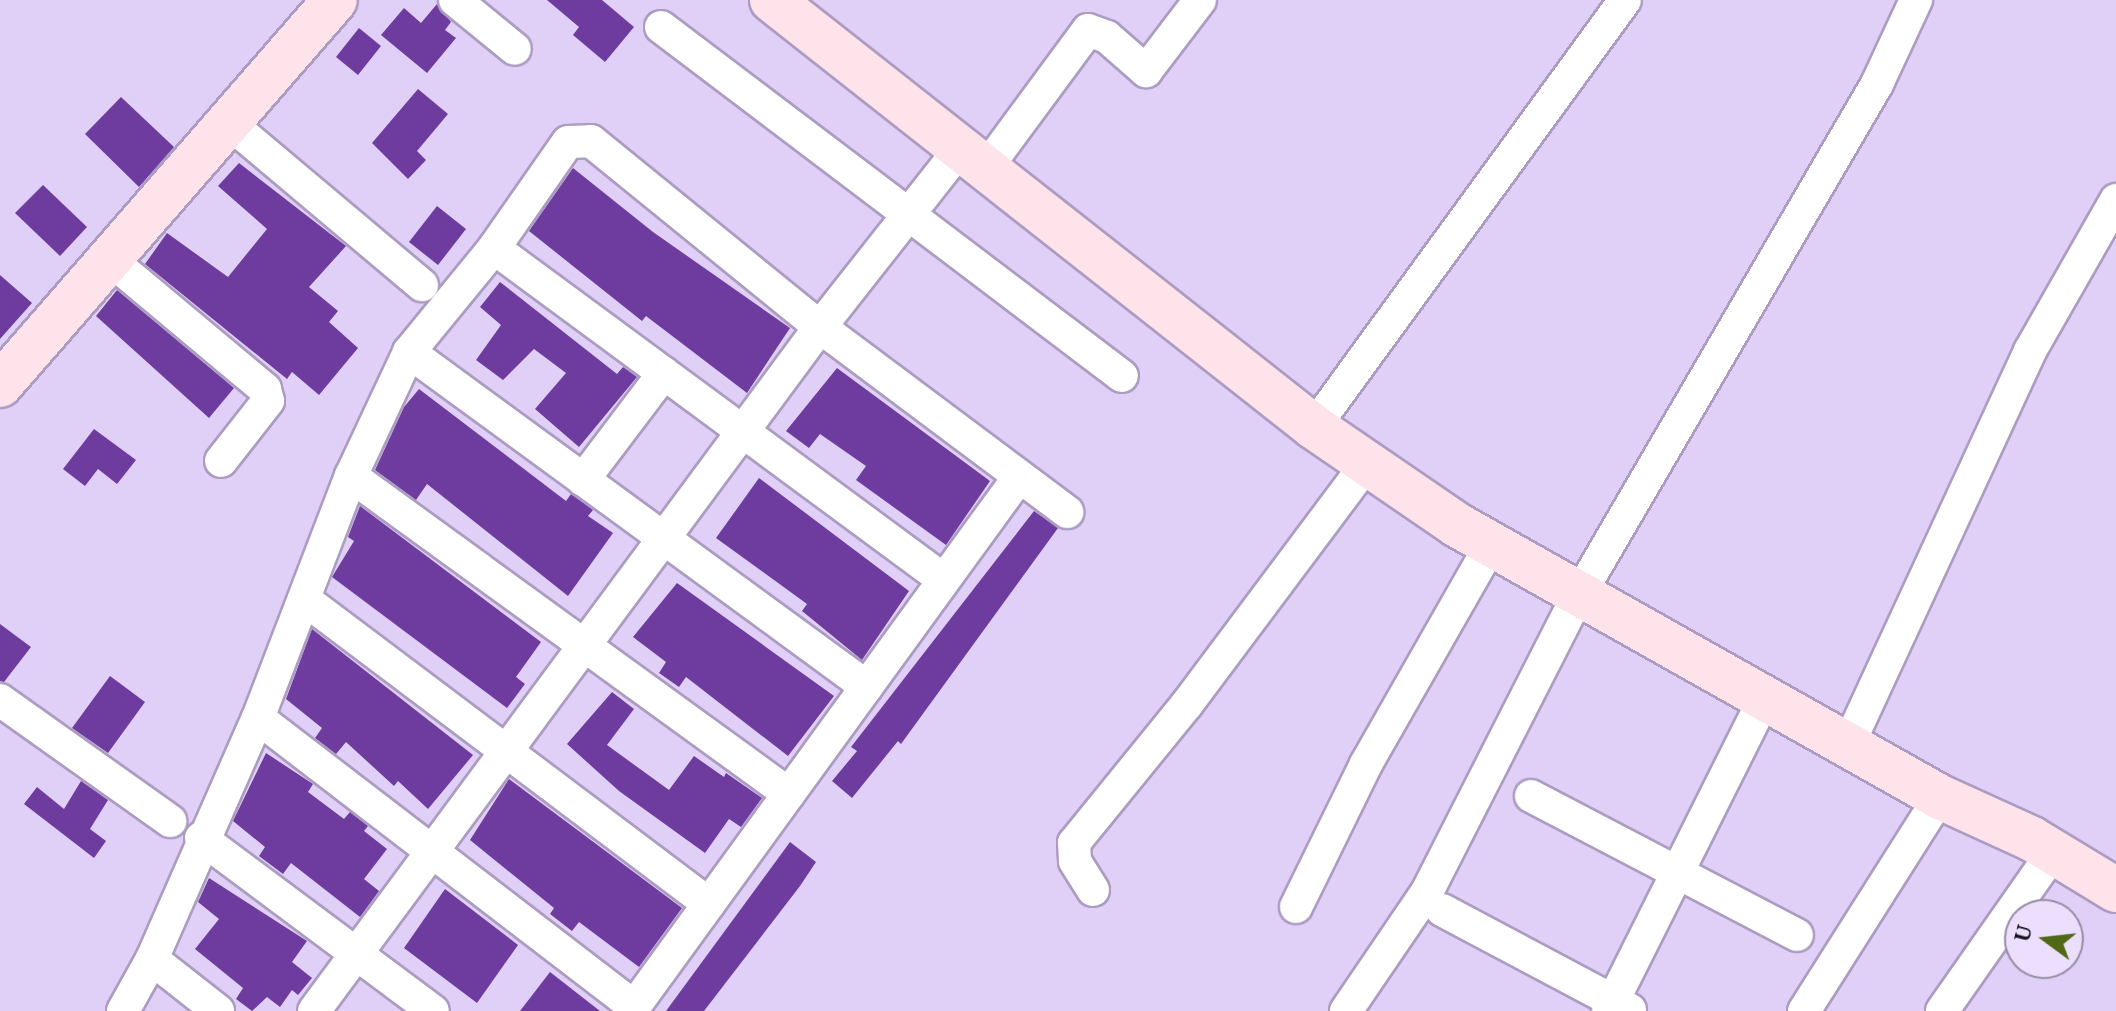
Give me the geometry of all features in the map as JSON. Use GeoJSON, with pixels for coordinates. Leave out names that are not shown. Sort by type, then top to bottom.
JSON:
{"type":"FeatureCollection","features":[{"type":"Feature","properties":{"kind":"street"},"geometry":{"type":"LineString","coordinates":[[0,385],[107,257],[335,0]]}},
{"type":"Feature","properties":{"kind":"street"},"geometry":{"type":"LineString","coordinates":[[455,0],[515,49]]}},
{"type":"Feature","properties":{"kind":"street"},"geometry":{"type":"LineString","coordinates":[[772,0],[965,159],[1324,414],[1355,480],[1481,563],[1577,598],[1765,698],[1853,729],[1940,797],[2032,839],[2052,854],[2116,890]]}},
{"type":"Feature","properties":{"kind":"street"},"geometry":{"type":"LineString","coordinates":[[314,1011],[742,431],[928,187],[965,159],[1088,30],[1107,37],[1146,71],[1200,0]]}},
{"type":"Feature","properties":{"kind":"street"},"geometry":{"type":"LineString","coordinates":[[1324,414],[1625,0]]}},
{"type":"Feature","properties":{"kind":"street"},"geometry":{"type":"LineString","coordinates":[[1346,1011],[1427,892],[1577,598],[1877,84],[1916,0]]}},
{"type":"Feature","properties":{"kind":"street"},"geometry":{"type":"LineString","coordinates":[[661,27],[1122,376]]}},
{"type":"Feature","properties":{"kind":"street"},"geometry":{"type":"LineString","coordinates":[[227,121],[422,285]]}},
{"type":"Feature","properties":{"kind":"street"},"geometry":{"type":"LineString","coordinates":[[123,1011],[152,959],[201,838],[258,718],[351,476],[409,352],[494,248],[568,142],[582,139],[820,327],[1067,512]]}},
{"type":"Feature","properties":{"kind":"street"},"geometry":{"type":"LineString","coordinates":[[1853,729],[2030,351],[2116,200]]}},
{"type":"Feature","properties":{"kind":"street"},"geometry":{"type":"LineString","coordinates":[[494,248],[944,580]]}},
{"type":"Feature","properties":{"kind":"street"},"geometry":{"type":"LineString","coordinates":[[107,257],[265,389],[268,401],[221,461]]}},
{"type":"Feature","properties":{"kind":"street"},"geometry":{"type":"LineString","coordinates":[[409,352],[867,687]]}},
{"type":"Feature","properties":{"kind":"street"},"geometry":{"type":"LineString","coordinates":[[583,480],[664,373]]}},
{"type":"Feature","properties":{"kind":"street"},"geometry":{"type":"LineString","coordinates":[[351,476],[789,794]]}},
{"type":"Feature","properties":{"kind":"street"},"geometry":{"type":"LineString","coordinates":[[258,718],[632,1009],[1019,477]]}},
{"type":"Feature","properties":{"kind":"street"},"geometry":{"type":"LineString","coordinates":[[1093,890],[1075,861],[1074,843],[1187,704],[1355,480]]}},
{"type":"Feature","properties":{"kind":"street"},"geometry":{"type":"LineString","coordinates":[[1296,907],[1366,764],[1481,563]]}},
{"type":"Feature","properties":{"kind":"street"},"geometry":{"type":"LineString","coordinates":[[304,599],[709,904]]}},
{"type":"Feature","properties":{"kind":"street"},"geometry":{"type":"LineString","coordinates":[[1442,910],[1618,1008],[1677,870],[1765,698]]}},
{"type":"Feature","properties":{"kind":"street"},"geometry":{"type":"LineString","coordinates":[[0,700],[170,821]]}},
{"type":"Feature","properties":{"kind":"street"},"geometry":{"type":"LineString","coordinates":[[1531,796],[1797,935]]}},
{"type":"Feature","properties":{"kind":"street"},"geometry":{"type":"LineString","coordinates":[[1804,1011],[1940,797]]}},
{"type":"Feature","properties":{"kind":"street"},"geometry":{"type":"LineString","coordinates":[[201,838],[433,1011]]}},
{"type":"Feature","properties":{"kind":"street"},"geometry":{"type":"LineString","coordinates":[[1942,1011],[2052,854]]}},
{"type":"Feature","properties":{"kind":"street"},"geometry":{"type":"LineString","coordinates":[[152,959],[218,1011]]}},
{"type":"Feature","properties":{"kind":"building"},"geometry":{"type":"Polygon","coordinates":[[[547,0],[602,0],[634,27],[605,62],[573,35],[579,27],[547,0]]]}},
{"type":"Feature","properties":{"kind":"building"},"geometry":{"type":"Polygon","coordinates":[[[437,4],[451,22],[445,30],[456,38],[427,73],[381,35],[404,8],[421,23],[437,4]]]}},
{"type":"Feature","properties":{"kind":"building"},"geometry":{"type":"Polygon","coordinates":[[[359,28],[381,46],[358,75],[336,57],[359,28]]]}},
{"type":"Feature","properties":{"kind":"building"},"geometry":{"type":"Polygon","coordinates":[[[418,89],[448,114],[417,151],[426,160],[408,179],[372,143],[418,89]]]}},
{"type":"Feature","properties":{"kind":"building"},"geometry":{"type":"Polygon","coordinates":[[[121,97],[174,147],[139,187],[85,134],[121,97]]]}},
{"type":"Feature","properties":{"kind":"building"},"geometry":{"type":"Polygon","coordinates":[[[239,163],[346,246],[309,287],[338,311],[329,322],[358,348],[319,395],[292,372],[287,379],[145,264],[167,233],[228,277],[267,229],[218,186],[239,163]]]}},
{"type":"Feature","properties":{"kind":"building"},"geometry":{"type":"Polygon","coordinates":[[[573,168],[653,232],[790,328],[747,393],[646,316],[642,321],[529,231],[573,168]]]}},
{"type":"Feature","properties":{"kind":"building"},"geometry":{"type":"Polygon","coordinates":[[[43,185],[87,227],[60,256],[15,213],[43,185]]]}},
{"type":"Feature","properties":{"kind":"building"},"geometry":{"type":"Polygon","coordinates":[[[437,206],[466,229],[438,265],[409,242],[437,206]]]}},
{"type":"Feature","properties":{"kind":"building"},"geometry":{"type":"Polygon","coordinates":[[[0,275],[32,303],[0,339],[0,275]]]}},
{"type":"Feature","properties":{"kind":"building"},"geometry":{"type":"Polygon","coordinates":[[[500,282],[617,374],[623,367],[637,377],[579,447],[535,409],[566,373],[534,349],[503,380],[476,360],[501,325],[480,307],[500,282]]]}},
{"type":"Feature","properties":{"kind":"building"},"geometry":{"type":"Polygon","coordinates":[[[117,290],[234,388],[209,418],[96,316],[117,290]]]}},
{"type":"Feature","properties":{"kind":"building"},"geometry":{"type":"Polygon","coordinates":[[[837,368],[990,481],[946,545],[856,480],[866,466],[820,434],[809,448],[786,431],[837,368]]]}},
{"type":"Feature","properties":{"kind":"building"},"geometry":{"type":"Polygon","coordinates":[[[419,389],[566,501],[571,494],[593,510],[588,516],[613,533],[568,596],[427,484],[416,500],[375,470],[404,407],[419,389]]]}},
{"type":"Feature","properties":{"kind":"building"},"geometry":{"type":"Polygon","coordinates":[[[94,429],[136,460],[117,484],[98,469],[85,486],[63,469],[94,429]]]}},
{"type":"Feature","properties":{"kind":"building"},"geometry":{"type":"Polygon","coordinates":[[[759,478],[909,591],[862,660],[802,611],[807,604],[716,538],[759,478]]]}},
{"type":"Feature","properties":{"kind":"building"},"geometry":{"type":"Polygon","coordinates":[[[360,506],[541,642],[516,677],[525,684],[507,708],[332,577],[354,541],[348,537],[360,506]]]}},
{"type":"Feature","properties":{"kind":"building"},"geometry":{"type":"Polygon","coordinates":[[[1034,511],[1058,528],[901,744],[898,741],[852,798],[832,781],[857,751],[851,747],[1034,511]]]}},
{"type":"Feature","properties":{"kind":"building"},"geometry":{"type":"Polygon","coordinates":[[[677,583],[834,696],[788,756],[686,677],[679,687],[659,673],[666,662],[633,637],[677,583]]]}},
{"type":"Feature","properties":{"kind":"building"},"geometry":{"type":"Polygon","coordinates":[[[0,624],[31,647],[4,682],[0,681],[0,624]]]}},
{"type":"Feature","properties":{"kind":"building"},"geometry":{"type":"Polygon","coordinates":[[[312,629],[473,755],[428,809],[398,781],[394,786],[346,742],[336,754],[315,738],[322,728],[286,699],[312,629]]]}},
{"type":"Feature","properties":{"kind":"building"},"geometry":{"type":"Polygon","coordinates":[[[110,676],[145,702],[108,753],[72,728],[110,676]]]}},
{"type":"Feature","properties":{"kind":"building"},"geometry":{"type":"Polygon","coordinates":[[[612,692],[634,709],[607,745],[669,790],[694,756],[724,777],[726,773],[762,798],[741,827],[729,819],[705,853],[619,791],[567,744],[612,692]]]}},
{"type":"Feature","properties":{"kind":"building"},"geometry":{"type":"Polygon","coordinates":[[[266,753],[313,784],[308,792],[344,819],[350,812],[368,826],[364,831],[387,849],[364,879],[379,891],[360,917],[291,863],[283,874],[259,856],[265,847],[233,821],[266,753]]]}},
{"type":"Feature","properties":{"kind":"building"},"geometry":{"type":"Polygon","coordinates":[[[509,779],[682,908],[639,967],[579,922],[572,931],[550,914],[554,908],[470,840],[509,779]]]}},
{"type":"Feature","properties":{"kind":"building"},"geometry":{"type":"Polygon","coordinates":[[[81,781],[108,800],[90,829],[106,841],[94,858],[24,804],[37,787],[64,809],[81,781]]]}},
{"type":"Feature","properties":{"kind":"building"},"geometry":{"type":"Polygon","coordinates":[[[790,842],[816,862],[800,886],[704,1011],[666,1011],[790,842]]]}},
{"type":"Feature","properties":{"kind":"building"},"geometry":{"type":"Polygon","coordinates":[[[209,878],[307,941],[292,962],[312,978],[298,995],[292,990],[280,1007],[267,997],[252,1011],[236,999],[243,988],[195,949],[219,919],[198,902],[209,878]]]}},
{"type":"Feature","properties":{"kind":"building"},"geometry":{"type":"Polygon","coordinates":[[[445,889],[518,945],[477,1003],[404,948],[445,889]]]}},
{"type":"Feature","properties":{"kind":"building"},"geometry":{"type":"Polygon","coordinates":[[[550,972],[600,1011],[520,1011],[550,972]]]}}]}
